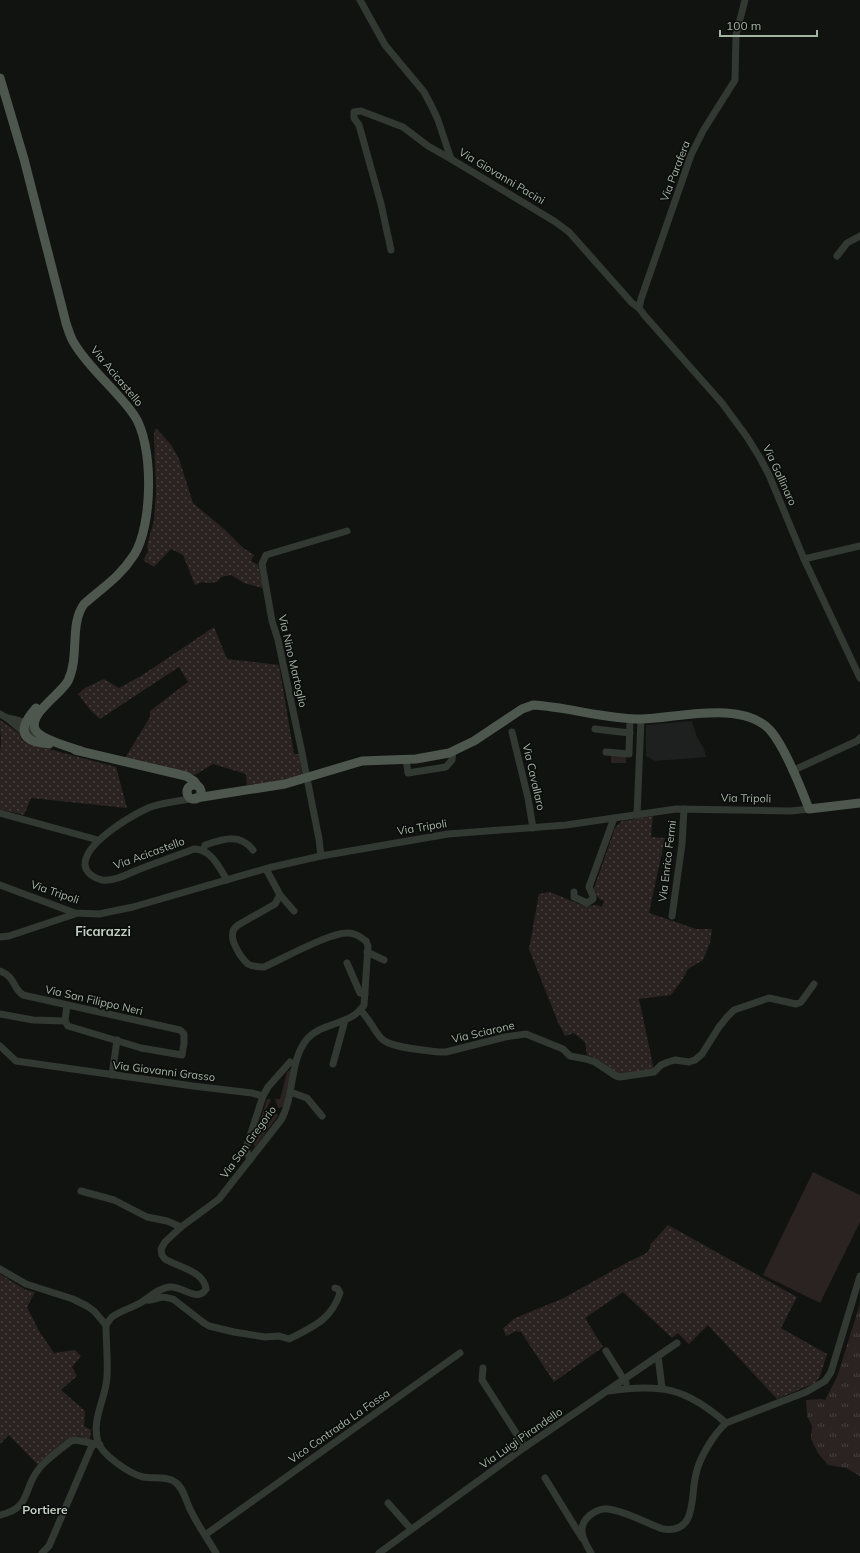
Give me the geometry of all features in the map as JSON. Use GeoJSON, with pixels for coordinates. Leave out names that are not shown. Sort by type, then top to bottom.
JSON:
{"type":"FeatureCollection","features":[{"type":"Feature","properties":{"kind":"main road","name":"Via Acicastello"},"geometry":{"type":"LineString","coordinates":[[0,78],[24,159],[66,323],[74,342],[85,358],[135,416],[142,429],[146,442],[149,476],[145,522],[139,546],[121,572],[112,582],[84,604],[79,612],[76,620],[74,662],[68,681],[57,694]]}},
{"type":"Feature","properties":{"kind":"main road"},"geometry":{"type":"LineString","coordinates":[[57,694],[36,708],[25,728],[26,736],[32,741],[81,751],[190,778],[195,792],[225,794],[286,784],[362,761],[432,757],[454,751],[474,741],[522,709],[533,705],[602,716],[641,719],[734,713],[757,720],[770,730],[782,750],[809,809]]}},
{"type":"Feature","properties":{"kind":"main road"},"geometry":{"type":"LineString","coordinates":[[57,694],[35,719],[34,727],[36,732],[42,737],[81,751]]}},
{"type":"Feature","properties":{"kind":"main road","name":"Via Tripoli"},"geometry":{"type":"LineString","coordinates":[[809,809],[860,803]]}},
{"type":"Feature","properties":{"kind":"street","name":"Via Giovanni Pacini"},"geometry":{"type":"LineString","coordinates":[[360,0],[385,45],[424,92],[432,105],[451,159],[554,221],[569,232],[632,303],[639,308]]}},
{"type":"Feature","properties":{"kind":"street","name":"Via Parafera"},"geometry":{"type":"LineString","coordinates":[[639,308],[691,154],[703,131],[735,80],[736,35],[745,0]]}},
{"type":"Feature","properties":{"kind":"street"},"geometry":{"type":"LineString","coordinates":[[391,250],[381,204],[359,125],[354,118],[354,112],[361,111],[403,127],[428,146],[451,159]]}},
{"type":"Feature","properties":{"kind":"street"},"geometry":{"type":"LineString","coordinates":[[837,256],[847,243],[860,236]]}},
{"type":"Feature","properties":{"kind":"street","name":"Via Gallinaro"},"geometry":{"type":"LineString","coordinates":[[639,308],[722,403],[747,437],[769,475],[804,560],[860,678]]}},
{"type":"Feature","properties":{"kind":"street","name":"Via Nino Martoglio"},"geometry":{"type":"LineString","coordinates":[[322,856],[278,640],[272,621],[262,564],[266,555],[347,531]]}},
{"type":"Feature","properties":{"kind":"street"},"geometry":{"type":"LineString","coordinates":[[804,560],[860,546]]}},
{"type":"Feature","properties":{"kind":"street"},"geometry":{"type":"LineString","coordinates":[[3,716],[25,728],[38,739],[68,746]]}},
{"type":"Feature","properties":{"kind":"street"},"geometry":{"type":"LineString","coordinates":[[606,752],[629,754],[630,718]]}},
{"type":"Feature","properties":{"kind":"street"},"geometry":{"type":"LineString","coordinates":[[637,814],[641,719]]}},
{"type":"Feature","properties":{"kind":"street"},"geometry":{"type":"LineString","coordinates":[[595,729],[630,733]]}},
{"type":"Feature","properties":{"kind":"street","name":"Via Cavallaro"},"geometry":{"type":"LineString","coordinates":[[512,732],[528,798],[533,828]]}},
{"type":"Feature","properties":{"kind":"street"},"geometry":{"type":"LineString","coordinates":[[792,771],[857,741],[860,738]]}},
{"type":"Feature","properties":{"kind":"street"},"geometry":{"type":"LineString","coordinates":[[406,759],[408,773],[446,767],[452,760],[454,751]]}},
{"type":"Feature","properties":{"kind":"street","name":"Via Acicastello"},"geometry":{"type":"LineString","coordinates":[[195,792],[171,802],[149,808],[98,840],[87,856],[85,864],[91,876],[103,880],[118,877],[194,849],[203,851]]}},
{"type":"Feature","properties":{"kind":"street","name":"Via Tripoli"},"geometry":{"type":"LineString","coordinates":[[0,885],[75,913],[99,914],[133,907],[266,869],[322,856],[448,834],[566,825],[637,814],[684,809],[791,811],[809,809]]}},
{"type":"Feature","properties":{"kind":"street","name":"Via Enrico Fermi"},"geometry":{"type":"LineString","coordinates":[[672,916],[682,844],[684,809]]}},
{"type":"Feature","properties":{"kind":"street"},"geometry":{"type":"LineString","coordinates":[[0,813],[98,840]]}},
{"type":"Feature","properties":{"kind":"street"},"geometry":{"type":"LineString","coordinates":[[574,892],[574,897],[582,902],[587,903],[593,899],[589,887],[614,818]]}},
{"type":"Feature","properties":{"kind":"street"},"geometry":{"type":"LineString","coordinates":[[227,880],[213,859],[203,851],[205,845],[229,839],[241,840],[248,844],[253,850]]}},
{"type":"Feature","properties":{"kind":"street"},"geometry":{"type":"LineString","coordinates":[[266,869],[280,895],[294,911]]}},
{"type":"Feature","properties":{"kind":"street"},"geometry":{"type":"LineString","coordinates":[[280,895],[275,904],[238,924],[234,929],[232,933],[232,940],[242,956],[249,964],[256,967],[264,967],[322,940],[346,932],[352,933],[366,941],[367,952],[365,994],[364,1004],[360,1010]]}},
{"type":"Feature","properties":{"kind":"street"},"geometry":{"type":"LineString","coordinates":[[0,937],[9,936],[75,913]]}},
{"type":"Feature","properties":{"kind":"street"},"geometry":{"type":"LineString","coordinates":[[367,952],[384,960]]}},
{"type":"Feature","properties":{"kind":"street"},"geometry":{"type":"LineString","coordinates":[[347,963],[360,994],[365,994]]}},
{"type":"Feature","properties":{"kind":"street","name":"Via San Filippo Neri"},"geometry":{"type":"LineString","coordinates":[[0,971],[10,976],[18,992],[23,996],[180,1030],[184,1034],[182,1055],[141,1048],[117,1040]]}},
{"type":"Feature","properties":{"kind":"street","name":"Via Sciarone"},"geometry":{"type":"LineString","coordinates":[[360,1010],[381,1039],[390,1044],[446,1052],[505,1037],[526,1034],[563,1049],[570,1056],[595,1062],[609,1073],[620,1077],[654,1072],[657,1071],[661,1065],[675,1060],[689,1062],[695,1060],[702,1054],[723,1022],[734,1010],[769,998],[796,1004],[801,1002],[814,984]]}},
{"type":"Feature","properties":{"kind":"street"},"geometry":{"type":"LineString","coordinates":[[67,1006],[65,1021],[68,1026],[117,1040],[112,1075]]}},
{"type":"Feature","properties":{"kind":"street","name":"Via San Gregorio"},"geometry":{"type":"LineString","coordinates":[[106,1325],[112,1317],[145,1300],[161,1289],[169,1287],[179,1288],[195,1295],[203,1294],[206,1289],[203,1280],[198,1275],[170,1261],[162,1255],[161,1249],[165,1242],[181,1226],[219,1199],[281,1120],[286,1109],[296,1064],[303,1044],[314,1032],[345,1020],[360,1010]]}},
{"type":"Feature","properties":{"kind":"street"},"geometry":{"type":"LineString","coordinates":[[0,1014],[33,1020],[65,1021]]}},
{"type":"Feature","properties":{"kind":"street"},"geometry":{"type":"LineString","coordinates":[[333,1064],[345,1020]]}},
{"type":"Feature","properties":{"kind":"street","name":"Via Giovanni Grasso"},"geometry":{"type":"LineString","coordinates":[[0,1046],[16,1061],[252,1093],[263,1096]]}},
{"type":"Feature","properties":{"kind":"street"},"geometry":{"type":"LineString","coordinates":[[250,1160],[246,1148],[263,1096],[268,1087],[290,1062]]}},
{"type":"Feature","properties":{"kind":"street"},"geometry":{"type":"LineString","coordinates":[[290,1092],[307,1098],[322,1116]]}},
{"type":"Feature","properties":{"kind":"street"},"geometry":{"type":"LineString","coordinates":[[81,1190],[114,1200],[147,1217],[167,1221],[181,1226]]}},
{"type":"Feature","properties":{"kind":"street"},"geometry":{"type":"LineString","coordinates":[[0,1269],[26,1284],[73,1299],[87,1306],[94,1311],[106,1325],[107,1376],[96,1429],[96,1445],[49,1546],[42,1553]]}},
{"type":"Feature","properties":{"kind":"street"},"geometry":{"type":"LineString","coordinates":[[583,1540],[583,1523],[589,1516],[599,1510],[607,1509],[622,1513],[663,1529],[678,1529],[684,1525],[691,1512],[698,1467],[715,1435],[726,1423],[786,1401],[825,1381],[831,1372],[860,1276]]}},
{"type":"Feature","properties":{"kind":"street"},"geometry":{"type":"LineString","coordinates":[[145,1300],[151,1301],[158,1297],[167,1297],[173,1299],[209,1326],[255,1336],[279,1336],[289,1339],[317,1324],[328,1315],[334,1308],[340,1293],[335,1288]]}},
{"type":"Feature","properties":{"kind":"street","name":"Via Luigi Pirandello"},"geometry":{"type":"LineString","coordinates":[[379,1553],[525,1447],[677,1343]]}},
{"type":"Feature","properties":{"kind":"street"},"geometry":{"type":"LineString","coordinates":[[606,1351],[625,1379],[629,1389]]}},
{"type":"Feature","properties":{"kind":"street","name":"Vico Contrada La Fossa"},"geometry":{"type":"LineString","coordinates":[[205,1535],[460,1353]]}},
{"type":"Feature","properties":{"kind":"street"},"geometry":{"type":"LineString","coordinates":[[658,1356],[662,1388]]}},
{"type":"Feature","properties":{"kind":"street"},"geometry":{"type":"LineString","coordinates":[[483,1368],[482,1380],[525,1447]]}},
{"type":"Feature","properties":{"kind":"street"},"geometry":{"type":"LineString","coordinates":[[607,1392],[629,1389],[662,1388],[688,1396],[700,1402],[726,1423]]}},
{"type":"Feature","properties":{"kind":"street"},"geometry":{"type":"LineString","coordinates":[[0,1515],[10,1513],[21,1505],[37,1471],[42,1465],[71,1441],[76,1440],[96,1445],[107,1455],[142,1477],[174,1481],[180,1487],[190,1510],[216,1553]]}},
{"type":"Feature","properties":{"kind":"street"},"geometry":{"type":"LineString","coordinates":[[545,1478],[591,1553]]}},
{"type":"Feature","properties":{"kind":"street"},"geometry":{"type":"LineString","coordinates":[[388,1504],[411,1529]]}},
{"type":"Feature","properties":{"kind":"shaded area"},"geometry":{"type":"Polygon","coordinates":[[[692,721],[706,757],[655,761],[646,756],[646,725],[692,721]]]}},
{"type":"Feature","properties":{"kind":"green space"},"geometry":{"type":"Polygon","coordinates":[[[156,428],[172,446],[179,459],[193,503],[224,529],[242,547],[254,555],[251,561],[258,565],[263,588],[244,583],[231,575],[221,577],[217,582],[202,582],[195,585],[183,555],[171,549],[154,567],[143,560],[148,552],[147,546],[154,520],[156,494],[154,433],[156,428]]]}},
{"type":"Feature","properties":{"kind":"green space"},"geometry":{"type":"Polygon","coordinates":[[[214,627],[227,659],[279,665],[294,754],[299,754],[302,775],[283,780],[247,785],[246,774],[213,764],[195,775],[125,758],[150,717],[150,711],[188,682],[179,667],[100,719],[91,711],[78,694],[85,688],[104,679],[119,688],[141,676],[214,627]]]}},
{"type":"Feature","properties":{"kind":"green space"},"geometry":{"type":"Polygon","coordinates":[[[0,720],[19,733],[21,739],[26,743],[116,767],[127,808],[31,798],[24,815],[0,809],[0,720]]]}},
{"type":"Feature","properties":{"kind":"green space"},"geometry":{"type":"Polygon","coordinates":[[[611,751],[626,751],[626,763],[611,763],[611,751]]]}},
{"type":"Feature","properties":{"kind":"green space"},"geometry":{"type":"Polygon","coordinates":[[[653,816],[651,837],[665,838],[649,913],[696,929],[712,929],[710,943],[703,960],[688,969],[671,995],[639,999],[654,1070],[618,1074],[598,1060],[587,1055],[585,1042],[574,1033],[565,1036],[529,949],[539,894],[550,892],[579,904],[587,906],[597,905],[602,907],[604,901],[598,898],[594,888],[615,828],[622,821],[653,816]]]}},
{"type":"Feature","properties":{"kind":"green space"},"geometry":{"type":"Polygon","coordinates":[[[291,1069],[284,1106],[278,1108],[275,1099],[280,1099],[287,1072],[291,1069]]]}},
{"type":"Feature","properties":{"kind":"green space"},"geometry":{"type":"Polygon","coordinates":[[[267,1099],[270,1099],[271,1101],[262,1123],[264,1127],[276,1112],[278,1116],[255,1147],[253,1143],[254,1139],[267,1099]]]}},
{"type":"Feature","properties":{"kind":"green space"},"geometry":{"type":"Polygon","coordinates":[[[813,1172],[860,1195],[860,1222],[820,1303],[763,1275],[813,1172]]]}},
{"type":"Feature","properties":{"kind":"green space"},"geometry":{"type":"Polygon","coordinates":[[[668,1225],[797,1297],[781,1328],[827,1354],[820,1376],[815,1383],[777,1399],[708,1325],[689,1344],[678,1333],[672,1338],[623,1292],[585,1318],[603,1347],[554,1382],[521,1332],[516,1331],[506,1336],[503,1328],[515,1318],[562,1299],[645,1254],[650,1249],[650,1245],[668,1225]]]}},
{"type":"Feature","properties":{"kind":"green space"},"geometry":{"type":"Polygon","coordinates":[[[0,1274],[26,1290],[35,1292],[27,1307],[39,1331],[54,1353],[75,1350],[81,1356],[72,1367],[77,1376],[61,1390],[85,1411],[84,1426],[91,1430],[90,1440],[78,1436],[70,1438],[38,1465],[9,1435],[0,1444],[0,1274]]]}},
{"type":"Feature","properties":{"kind":"green space"},"geometry":{"type":"Polygon","coordinates":[[[860,1304],[860,1476],[846,1468],[828,1465],[818,1453],[811,1439],[812,1426],[807,1416],[806,1400],[825,1400],[837,1377],[860,1304]]]}},
{"type":"Feature","properties":{"kind":"district","name":"Ficarazzi"},"geometry":{"type":"Point","coordinates":[103,931]}},
{"type":"Feature","properties":{"kind":"district","name":"Portiere"},"geometry":{"type":"Point","coordinates":[45,1509]}}]}
